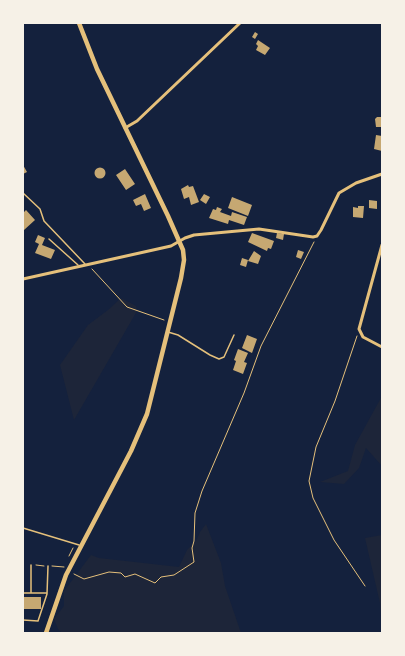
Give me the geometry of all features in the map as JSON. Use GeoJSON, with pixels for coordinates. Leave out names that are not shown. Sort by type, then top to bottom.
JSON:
{"type":"FeatureCollection","features":[{"type":"Feature","properties":{"kind":"main road"},"geometry":{"type":"LineString","coordinates":[[46,633],[69,570],[140,432],[154,388],[184,260],[183,250],[97,69],[79,23]]}},
{"type":"Feature","properties":{"kind":"street"},"geometry":{"type":"LineString","coordinates":[[125,128],[137,121],[240,23]]}},
{"type":"Feature","properties":{"kind":"street"},"geometry":{"type":"LineString","coordinates":[[23,279],[171,246],[194,235],[250,229],[267,229],[309,237],[317,236],[339,193],[347,187],[382,174]]}},
{"type":"Feature","properties":{"kind":"street"},"geometry":{"type":"LineString","coordinates":[[382,245],[359,329],[363,337],[382,347]]}},
{"type":"Feature","properties":{"kind":"lane"},"geometry":{"type":"LineString","coordinates":[[23,193],[40,209],[44,221],[87,264]]}},
{"type":"Feature","properties":{"kind":"lane"},"geometry":{"type":"LineString","coordinates":[[49,238],[79,267]]}},
{"type":"Feature","properties":{"kind":"lane"},"geometry":{"type":"LineString","coordinates":[[168,332],[178,335],[219,359],[224,357],[234,335]]}},
{"type":"Feature","properties":{"kind":"lane"},"geometry":{"type":"LineString","coordinates":[[23,528],[81,546]]}},
{"type":"Feature","properties":{"kind":"lane"},"geometry":{"type":"LineString","coordinates":[[31,565],[31,593]]}},
{"type":"Feature","properties":{"kind":"lane"},"geometry":{"type":"LineString","coordinates":[[23,620],[38,621],[47,593],[48,566]]}},
{"type":"Feature","properties":{"kind":"lane"},"geometry":{"type":"LineString","coordinates":[[23,593],[47,593]]}},
{"type":"Feature","properties":{"kind":"path"},"geometry":{"type":"LineString","coordinates":[[69,570],[84,579],[109,572],[121,573],[125,577],[135,574],[155,583],[161,577],[174,575],[194,562],[192,548],[194,541],[195,513],[202,491],[244,393],[258,353],[317,236]]}},
{"type":"Feature","properties":{"kind":"path"},"geometry":{"type":"LineString","coordinates":[[87,264],[127,306],[170,322]]}},
{"type":"Feature","properties":{"kind":"path"},"geometry":{"type":"LineString","coordinates":[[359,329],[335,401],[316,448],[309,481],[313,498],[330,534],[365,586]]}},
{"type":"Feature","properties":{"kind":"shaded area"},"geometry":{"type":"Polygon","coordinates":[[[121,298],[136,306],[137,311],[74,420],[60,365],[88,325],[121,298]]]}},
{"type":"Feature","properties":{"kind":"shaded area"},"geometry":{"type":"Polygon","coordinates":[[[382,396],[382,466],[366,448],[359,468],[344,484],[320,482],[348,471],[355,445],[382,396]]]}},
{"type":"Feature","properties":{"kind":"shaded area"},"geometry":{"type":"Polygon","coordinates":[[[206,524],[221,563],[225,586],[241,633],[62,633],[58,629],[54,619],[64,606],[64,591],[91,555],[99,558],[179,567],[187,550],[196,541],[206,524]]]}},
{"type":"Feature","properties":{"kind":"shaded area"},"geometry":{"type":"Polygon","coordinates":[[[382,535],[382,630],[380,603],[365,538],[382,535]]]}},
{"type":"Feature","properties":{"kind":"building"},"geometry":{"type":"Polygon","coordinates":[[[255,32],[258,34],[255,39],[252,37],[255,32]]]}},
{"type":"Feature","properties":{"kind":"building"},"geometry":{"type":"Polygon","coordinates":[[[258,40],[270,48],[265,55],[256,50],[258,40]]]}},
{"type":"Feature","properties":{"kind":"building"},"geometry":{"type":"Polygon","coordinates":[[[377,117],[382,117],[382,127],[376,127],[375,119],[377,117]]]}},
{"type":"Feature","properties":{"kind":"building"},"geometry":{"type":"Polygon","coordinates":[[[376,135],[382,136],[382,151],[374,149],[376,135]]]}},
{"type":"Feature","properties":{"kind":"building"},"geometry":{"type":"Polygon","coordinates":[[[23,165],[27,172],[23,174],[23,165]]]}},
{"type":"Feature","properties":{"kind":"building"},"geometry":{"type":"Polygon","coordinates":[[[98,168],[102,168],[104,169],[104,177],[98,178],[95,175],[95,171],[98,168]]]}},
{"type":"Feature","properties":{"kind":"building"},"geometry":{"type":"Polygon","coordinates":[[[125,169],[135,184],[126,190],[116,175],[125,169]]]}},
{"type":"Feature","properties":{"kind":"building"},"geometry":{"type":"Polygon","coordinates":[[[188,185],[189,187],[193,186],[199,202],[191,205],[189,197],[184,199],[181,189],[188,185]]]}},
{"type":"Feature","properties":{"kind":"building"},"geometry":{"type":"Polygon","coordinates":[[[145,194],[151,208],[144,211],[141,204],[136,206],[133,200],[145,194]]]}},
{"type":"Feature","properties":{"kind":"building"},"geometry":{"type":"Polygon","coordinates":[[[204,194],[210,197],[206,204],[200,200],[204,194]]]}},
{"type":"Feature","properties":{"kind":"building"},"geometry":{"type":"Polygon","coordinates":[[[232,197],[252,205],[248,216],[228,208],[232,197]]]}},
{"type":"Feature","properties":{"kind":"building"},"geometry":{"type":"Polygon","coordinates":[[[369,200],[377,201],[377,209],[369,208],[369,200]]]}},
{"type":"Feature","properties":{"kind":"building"},"geometry":{"type":"Polygon","coordinates":[[[358,206],[364,206],[363,218],[353,217],[353,207],[358,208],[358,206]]]}},
{"type":"Feature","properties":{"kind":"building"},"geometry":{"type":"Polygon","coordinates":[[[217,207],[222,209],[220,212],[231,216],[232,212],[247,217],[244,225],[229,220],[228,224],[209,218],[213,209],[216,210],[217,207]]]}},
{"type":"Feature","properties":{"kind":"building"},"geometry":{"type":"Polygon","coordinates":[[[26,210],[35,220],[24,230],[23,213],[26,210]]]}},
{"type":"Feature","properties":{"kind":"building"},"geometry":{"type":"Polygon","coordinates":[[[252,233],[274,241],[271,249],[268,248],[267,251],[248,242],[252,233]]]}},
{"type":"Feature","properties":{"kind":"building"},"geometry":{"type":"Polygon","coordinates":[[[277,233],[284,234],[283,240],[276,238],[277,233]]]}},
{"type":"Feature","properties":{"kind":"building"},"geometry":{"type":"Polygon","coordinates":[[[38,235],[45,238],[42,245],[55,250],[51,259],[35,253],[39,244],[35,242],[38,235]]]}},
{"type":"Feature","properties":{"kind":"building"},"geometry":{"type":"Polygon","coordinates":[[[298,250],[304,252],[301,259],[296,257],[298,250]]]}},
{"type":"Feature","properties":{"kind":"building"},"geometry":{"type":"Polygon","coordinates":[[[254,251],[261,256],[258,264],[248,261],[254,251]]]}},
{"type":"Feature","properties":{"kind":"building"},"geometry":{"type":"Polygon","coordinates":[[[242,258],[248,260],[246,267],[240,265],[242,258]]]}},
{"type":"Feature","properties":{"kind":"building"},"geometry":{"type":"Polygon","coordinates":[[[247,335],[257,339],[252,353],[242,348],[247,335]]]}},
{"type":"Feature","properties":{"kind":"building"},"geometry":{"type":"Polygon","coordinates":[[[238,349],[248,353],[244,362],[247,363],[243,374],[233,370],[236,361],[234,360],[238,349]]]}},
{"type":"Feature","properties":{"kind":"building"},"geometry":{"type":"Polygon","coordinates":[[[23,597],[41,597],[41,609],[23,609],[23,597]]]}}]}
